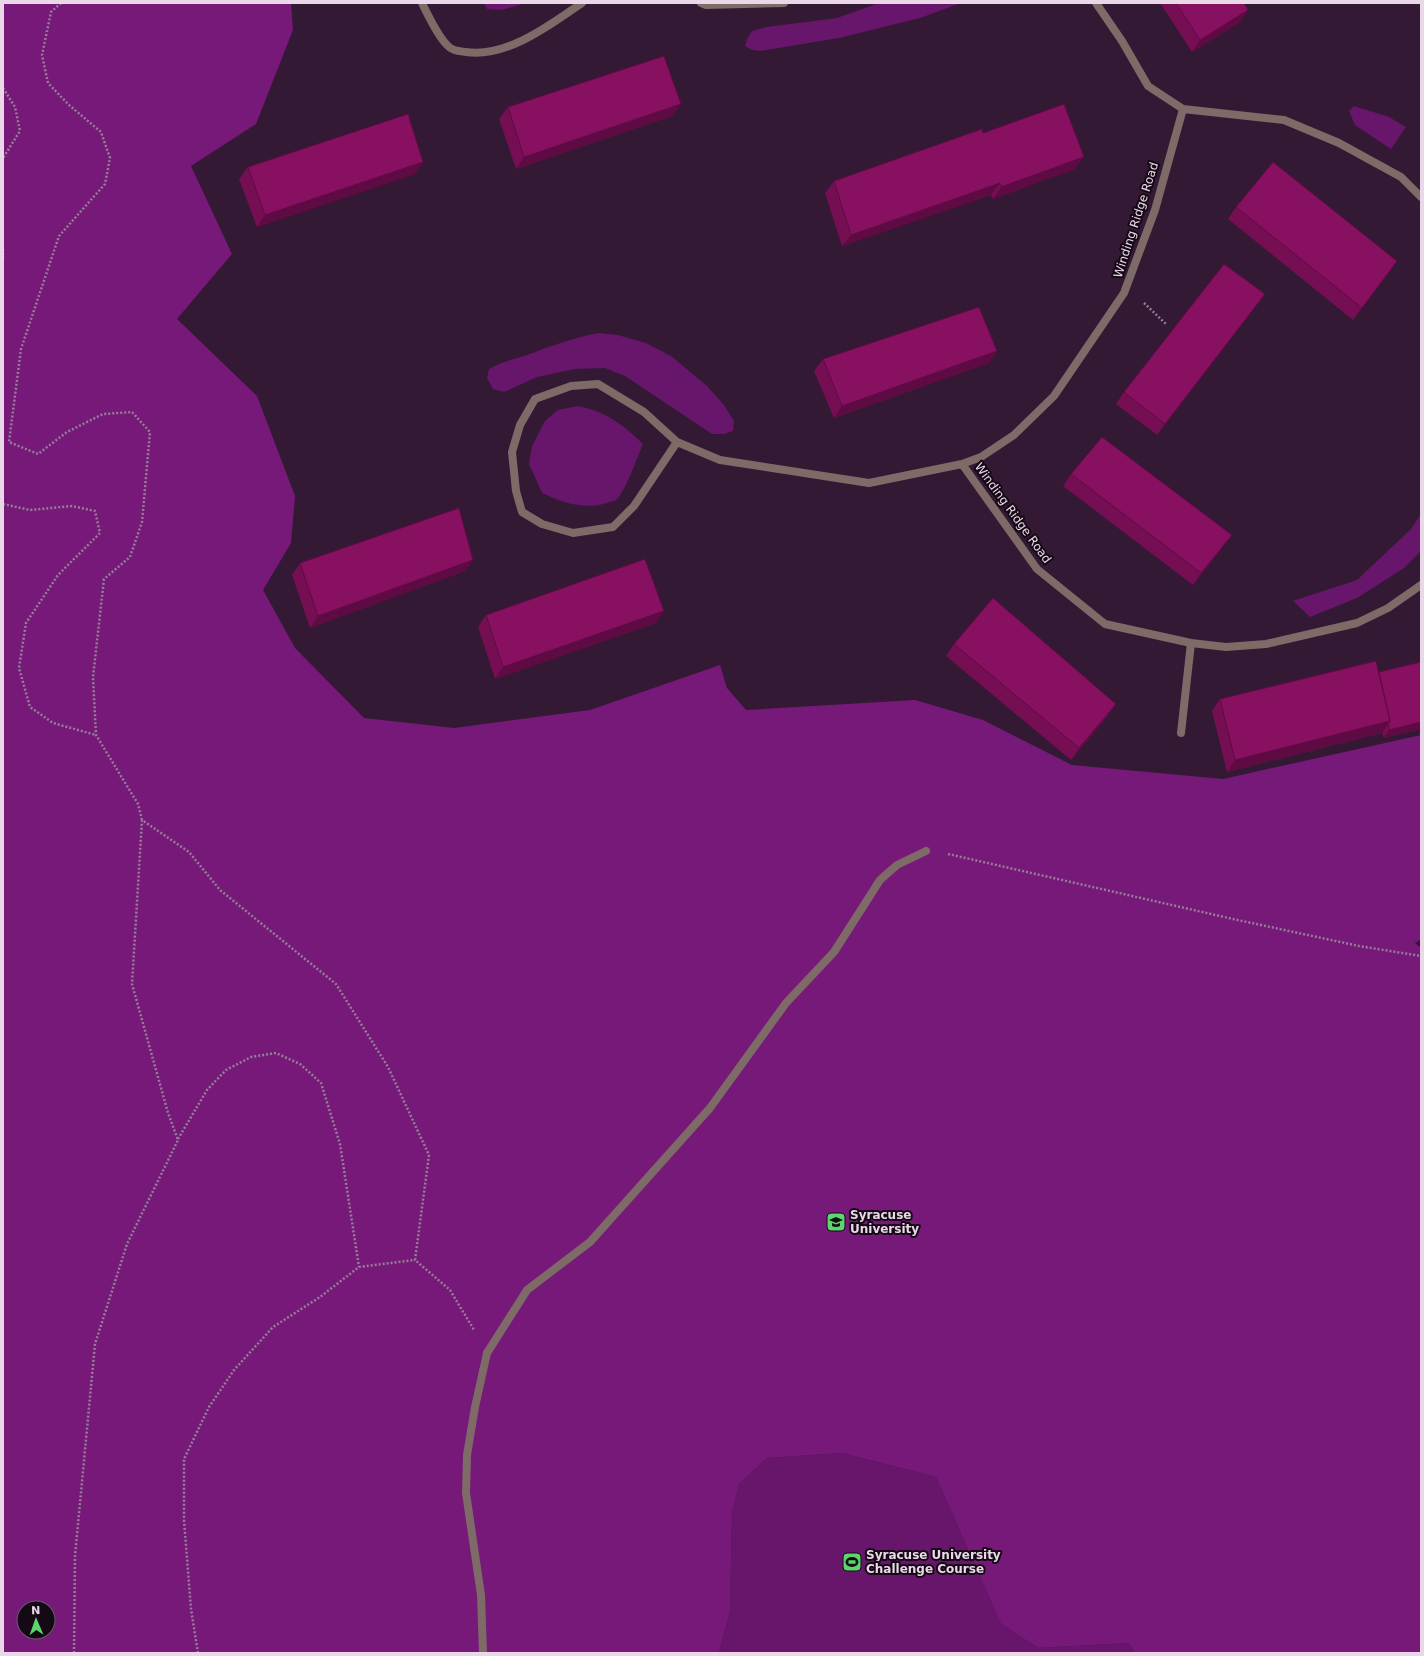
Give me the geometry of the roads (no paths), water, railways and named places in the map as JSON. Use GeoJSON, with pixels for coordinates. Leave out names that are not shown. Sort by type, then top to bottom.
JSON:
{"type":"FeatureCollection","features":[{"type":"Feature","properties":{"kind":"street"},"geometry":{"type":"LineString","coordinates":[[422,3],[447,45],[455,51],[476,54],[500,50],[542,30],[582,3]]}},
{"type":"Feature","properties":{"kind":"street"},"geometry":{"type":"LineString","coordinates":[[701,3],[706,5],[784,3]]}},
{"type":"Feature","properties":{"kind":"street"},"geometry":{"type":"LineString","coordinates":[[1096,3],[1122,41],[1148,86],[1183,109],[1284,120],[1339,143],[1401,177],[1421,197]]}},
{"type":"Feature","properties":{"kind":"street","name":"Winding Ridge Road"},"geometry":{"type":"LineString","coordinates":[[677,442],[634,506],[613,528],[573,533],[542,524],[522,512],[516,492],[512,452],[520,425],[535,399],[571,386],[598,384],[644,412],[677,442],[720,460],[870,483],[962,464],[981,457],[1014,435],[1054,396],[1124,293],[1155,210],[1183,109]]}},
{"type":"Feature","properties":{"kind":"street","name":"Winding Ridge Road"},"geometry":{"type":"LineString","coordinates":[[962,464],[1038,569],[1105,624],[1191,644],[1226,647],[1266,644],[1358,623],[1388,608],[1421,585]]}},
{"type":"Feature","properties":{"kind":"street"},"geometry":{"type":"LineString","coordinates":[[1181,733],[1191,644]]}},
{"type":"Feature","properties":{"kind":"street"},"geometry":{"type":"LineString","coordinates":[[483,1653],[481,1595],[466,1493],[467,1455],[487,1353],[527,1290],[590,1242],[710,1108],[786,1003],[834,952],[880,880],[897,865],[926,851]]}},
{"type":"Feature","properties":{"kind":"place","name":"Syracuse University"},"geometry":{"type":"Point","coordinates":[836,1222]}},
{"type":"Feature","properties":{"kind":"place","name":"Syracuse University Challenge Course"},"geometry":{"type":"Point","coordinates":[852,1562]}}]}
